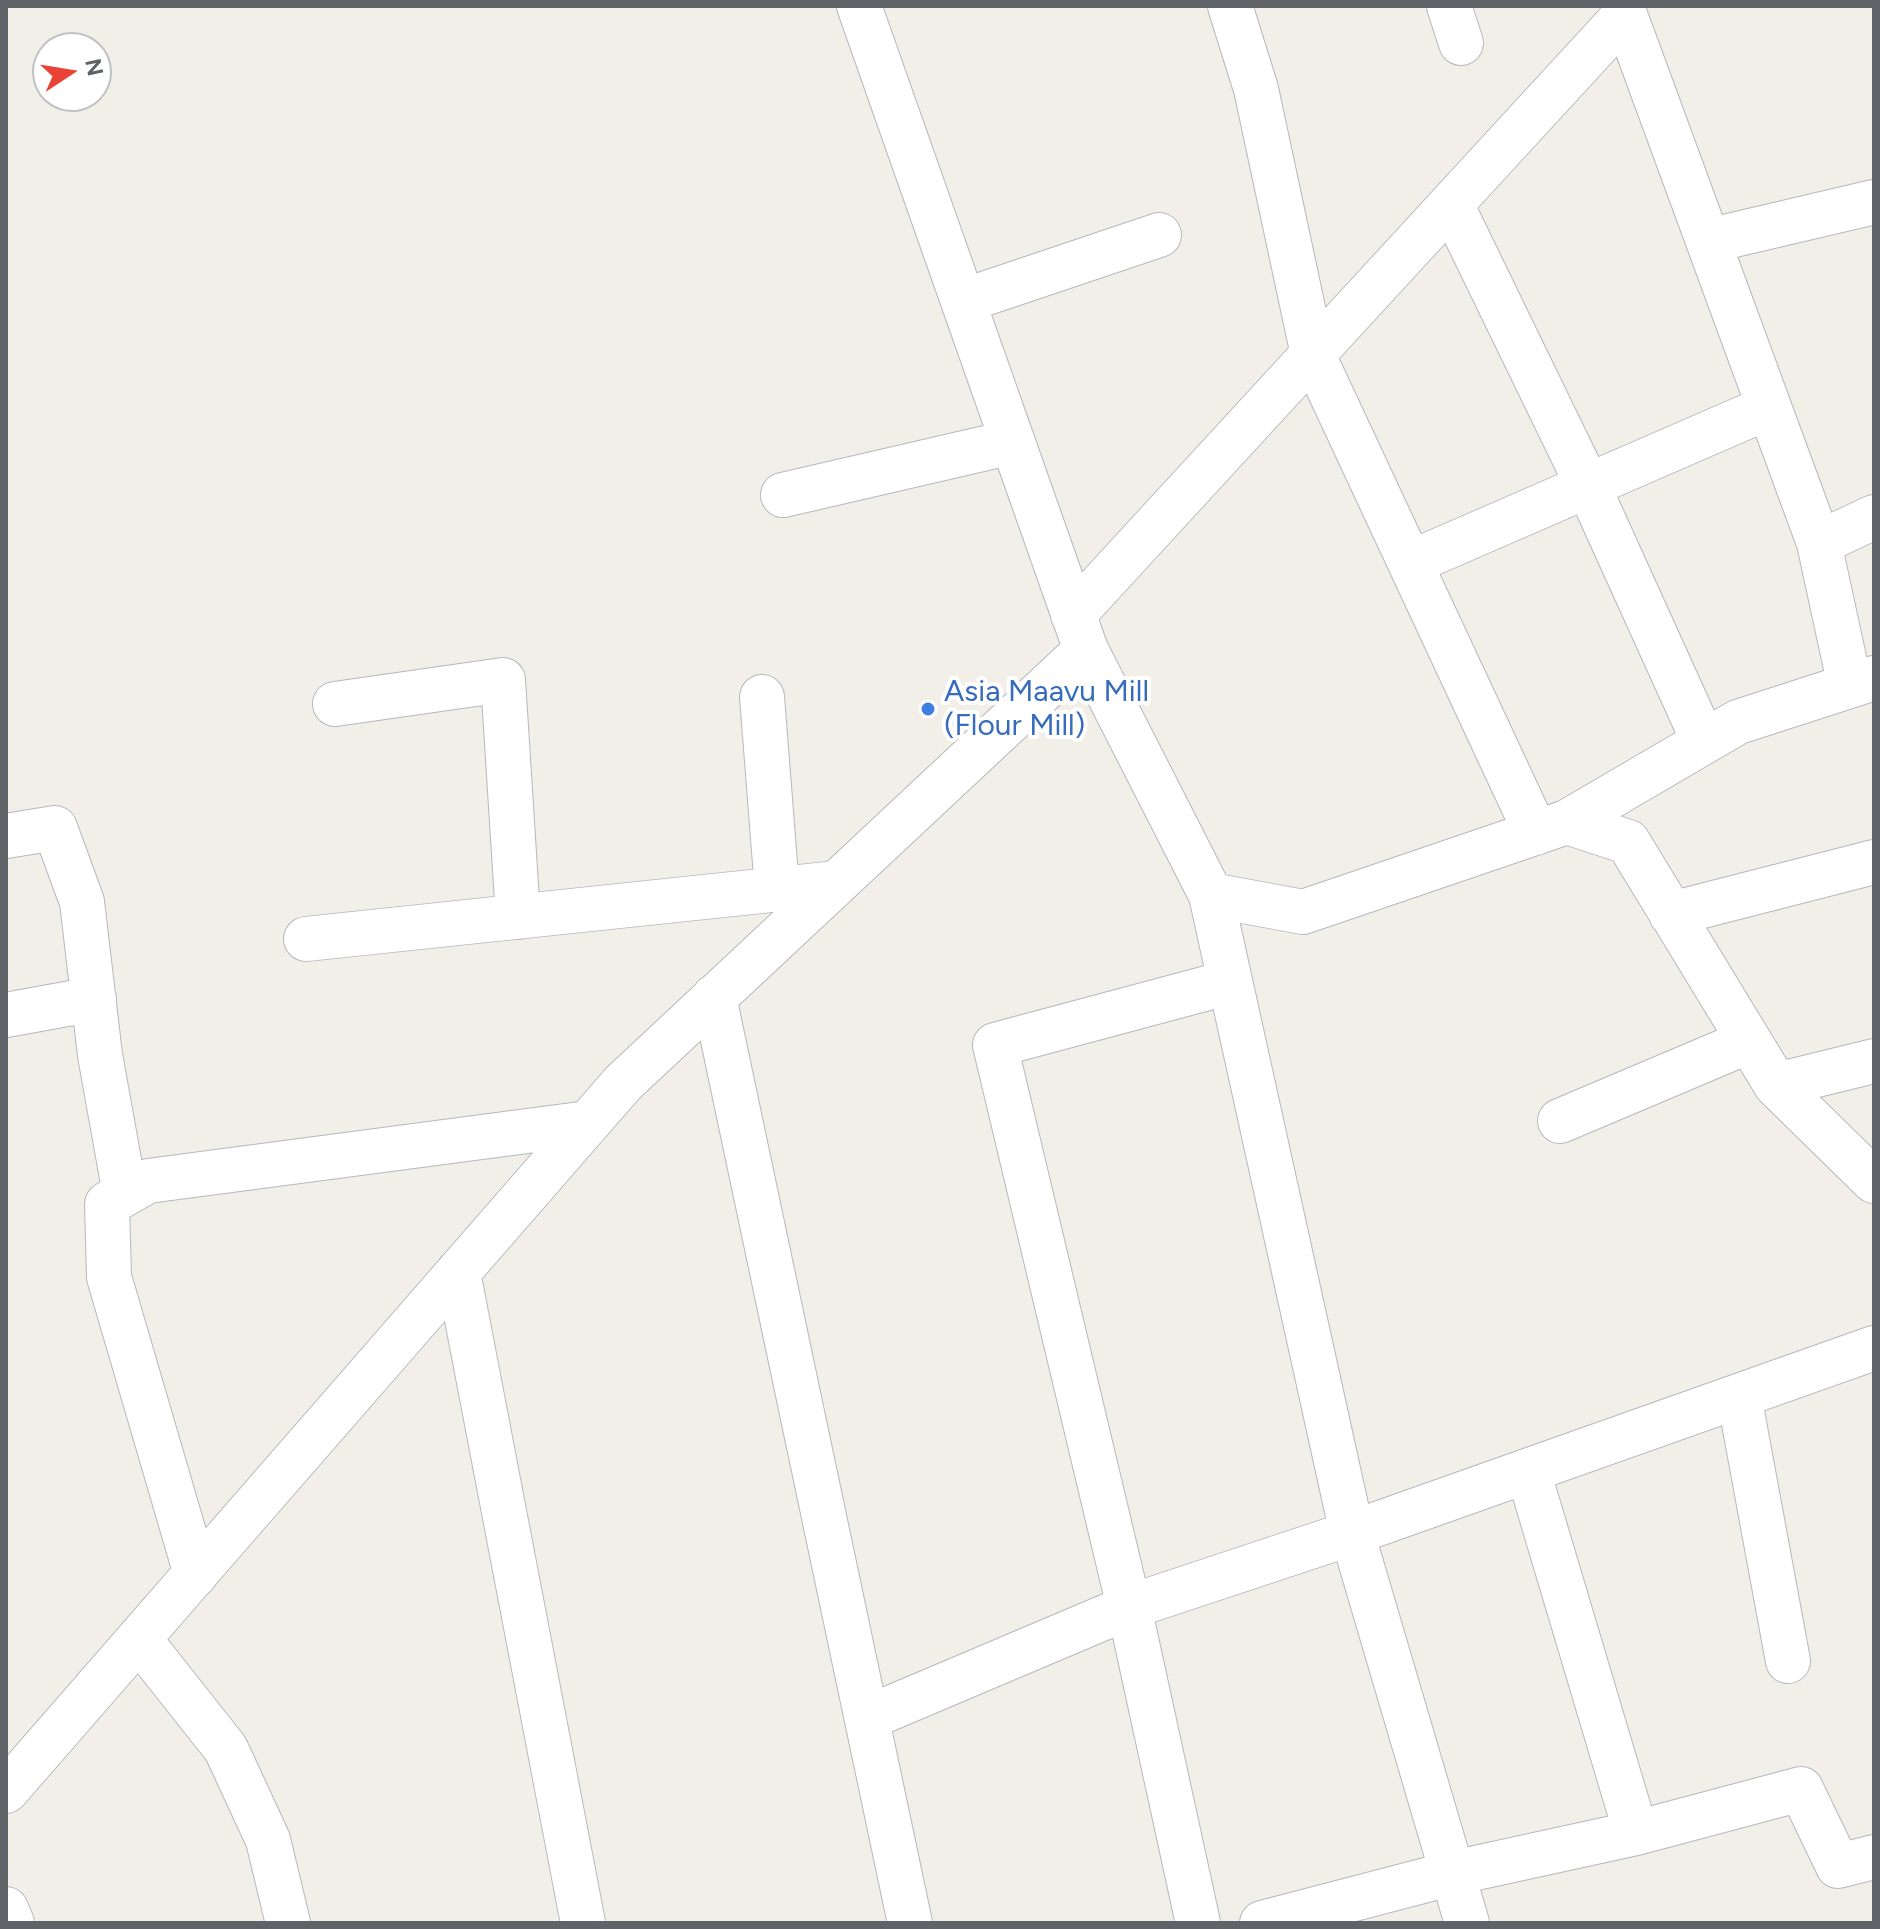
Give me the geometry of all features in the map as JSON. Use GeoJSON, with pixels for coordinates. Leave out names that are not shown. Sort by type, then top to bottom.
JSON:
{"type":"FeatureCollection","features":[{"type":"Feature","properties":{"kind":"street"},"geometry":{"type":"LineString","coordinates":[[1230,6],[1256,89],[1313,355],[1410,563],[1551,828]]}},
{"type":"Feature","properties":{"kind":"street"},"geometry":{"type":"LineString","coordinates":[[868,8],[963,301],[1079,633],[1211,895],[1352,1533],[1467,1923]]}},
{"type":"Feature","properties":{"kind":"street"},"geometry":{"type":"LineString","coordinates":[[6,1791],[623,1083],[837,883],[1079,633],[1313,355],[1625,15],[1819,543],[1862,682],[1738,722],[1551,828],[1303,912],[1211,895]]}},
{"type":"Feature","properties":{"kind":"street"},"geometry":{"type":"LineString","coordinates":[[1708,241],[1874,202]]}},
{"type":"Feature","properties":{"kind":"street"},"geometry":{"type":"LineString","coordinates":[[1451,204],[1588,486],[1704,742]]}},
{"type":"Feature","properties":{"kind":"street"},"geometry":{"type":"LineString","coordinates":[[963,301],[1159,235]]}},
{"type":"Feature","properties":{"kind":"street"},"geometry":{"type":"LineString","coordinates":[[1410,563],[1769,407]]}},
{"type":"Feature","properties":{"kind":"street"},"geometry":{"type":"LineString","coordinates":[[783,495],[1012,442]]}},
{"type":"Feature","properties":{"kind":"street"},"geometry":{"type":"LineString","coordinates":[[1819,543],[1874,517]]}},
{"type":"Feature","properties":{"kind":"street"},"geometry":{"type":"LineString","coordinates":[[335,704],[503,680],[518,917]]}},
{"type":"Feature","properties":{"kind":"street"},"geometry":{"type":"LineString","coordinates":[[762,697],[777,889]]}},
{"type":"Feature","properties":{"kind":"street"},"geometry":{"type":"LineString","coordinates":[[6,836],[55,828],[82,902],[100,1055],[125,1194]]}},
{"type":"Feature","properties":{"kind":"street"},"geometry":{"type":"LineString","coordinates":[[1551,828],[1628,842],[1776,1085],[1874,1181]]}},
{"type":"Feature","properties":{"kind":"street"},"geometry":{"type":"LineString","coordinates":[[1671,914],[1874,862]]}},
{"type":"Feature","properties":{"kind":"street"},"geometry":{"type":"LineString","coordinates":[[306,939],[837,883]]}},
{"type":"Feature","properties":{"kind":"street"},"geometry":{"type":"LineString","coordinates":[[1198,1923],[1129,1607],[995,1045],[1230,982]]}},
{"type":"Feature","properties":{"kind":"street"},"geometry":{"type":"LineString","coordinates":[[714,997],[910,1923]]}},
{"type":"Feature","properties":{"kind":"street"},"geometry":{"type":"LineString","coordinates":[[6,1015],[94,999]]}},
{"type":"Feature","properties":{"kind":"street"},"geometry":{"type":"LineString","coordinates":[[1560,1121],[1749,1041]]}},
{"type":"Feature","properties":{"kind":"street"},"geometry":{"type":"LineString","coordinates":[[1776,1085],[1874,1061]]}},
{"type":"Feature","properties":{"kind":"street"},"geometry":{"type":"LineString","coordinates":[[196,1574],[109,1277],[107,1204],[148,1181],[588,1123]]}},
{"type":"Feature","properties":{"kind":"street"},"geometry":{"type":"LineString","coordinates":[[458,1272],[583,1923]]}},
{"type":"Feature","properties":{"kind":"street"},"geometry":{"type":"LineString","coordinates":[[867,1718],[1129,1607],[1352,1533],[1874,1348]]}},
{"type":"Feature","properties":{"kind":"street"},"geometry":{"type":"LineString","coordinates":[[1739,1396],[1788,1661]]}},
{"type":"Feature","properties":{"kind":"street"},"geometry":{"type":"LineString","coordinates":[[1528,1471],[1636,1833]]}},
{"type":"Feature","properties":{"kind":"street"},"geometry":{"type":"LineString","coordinates":[[139,1639],[226,1749],[268,1840],[288,1923]]}},
{"type":"Feature","properties":{"kind":"street"},"geometry":{"type":"LineString","coordinates":[[1262,1923],[1453,1873],[1636,1833],[1801,1789],[1838,1866],[1874,1857]]}},
{"type":"Feature","properties":{"kind":"street"},"geometry":{"type":"LineString","coordinates":[[6,1909],[12,1923]]}},
{"type":"Feature","properties":{"kind":"place","name":"Asia Maavu Mill (Flour Mill)"},"geometry":{"type":"Point","coordinates":[928,709]}}]}
